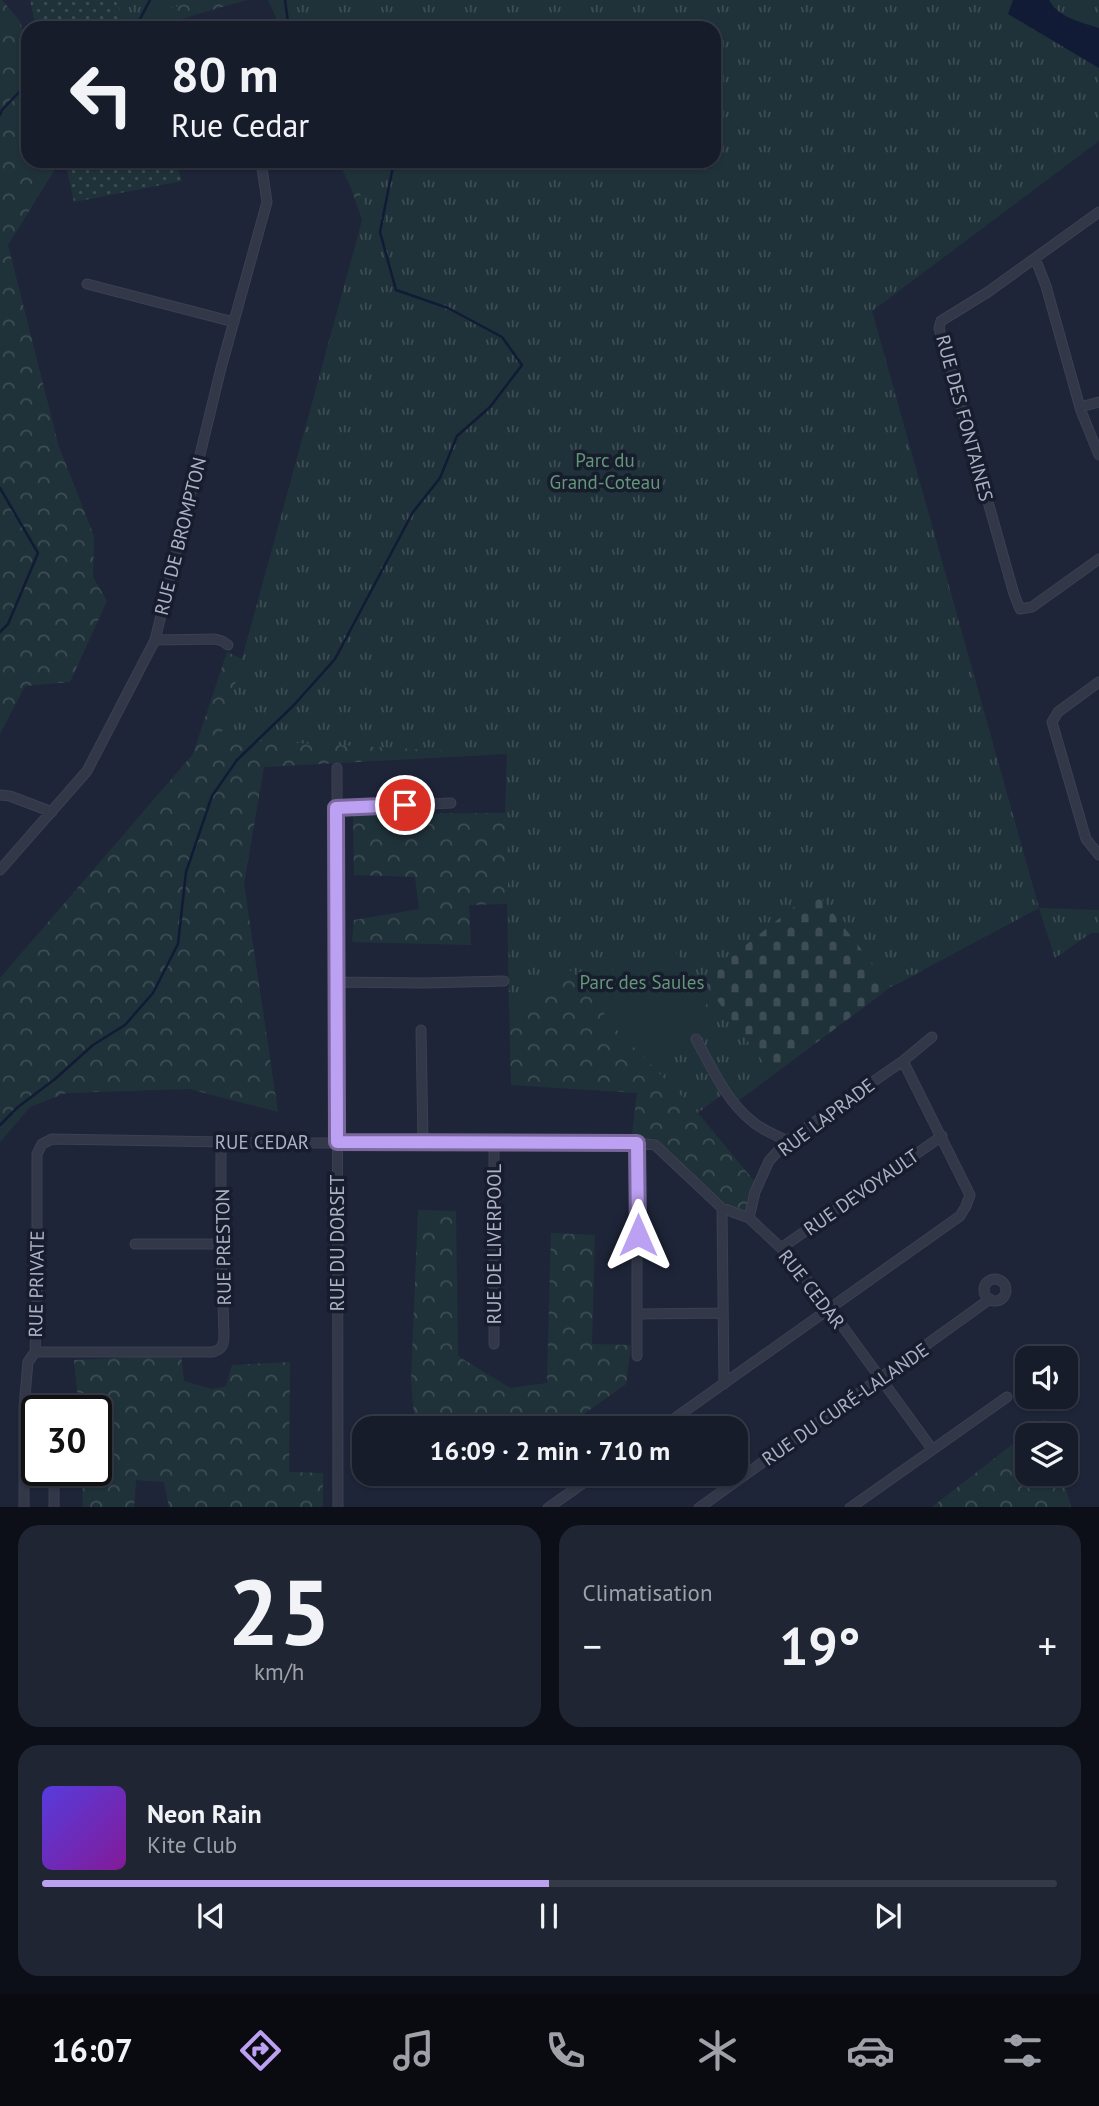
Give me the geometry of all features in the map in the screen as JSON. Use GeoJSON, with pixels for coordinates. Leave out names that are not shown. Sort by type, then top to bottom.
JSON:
{"type":"FeatureCollection","features":[{"type":"Feature","properties":{"kind":"street","name":"RUE DE BROMPTON"},"geometry":{"type":"LineString","coordinates":[[0,870],[87,771],[155,640],[234,322],[267,202],[262,168]]}},
{"type":"Feature","properties":{"kind":"street","name":"RUE DES FONTAINES"},"geometry":{"type":"LineString","coordinates":[[1099,212],[988,292],[941,321],[939,328],[1020,609],[1032,607],[1099,559]]}},
{"type":"Feature","properties":{"kind":"street"},"geometry":{"type":"LineString","coordinates":[[1035,258],[1046,286],[1080,407],[1099,455]]}},
{"type":"Feature","properties":{"kind":"street"},"geometry":{"type":"LineString","coordinates":[[87,284],[234,322]]}},
{"type":"Feature","properties":{"kind":"street"},"geometry":{"type":"LineString","coordinates":[[1080,407],[1099,402]]}},
{"type":"Feature","properties":{"kind":"street"},"geometry":{"type":"LineString","coordinates":[[155,640],[215,639],[228,645]]}},
{"type":"Feature","properties":{"kind":"street"},"geometry":{"type":"LineString","coordinates":[[1099,682],[1058,712],[1052,722],[1086,839],[1099,855]]}},
{"type":"Feature","properties":{"kind":"street","name":"RUE DU DORSET"},"geometry":{"type":"LineString","coordinates":[[337,768],[338,1507]]}},
{"type":"Feature","properties":{"kind":"street"},"geometry":{"type":"LineString","coordinates":[[0,795],[10,796],[52,812]]}},
{"type":"Feature","properties":{"kind":"street"},"geometry":{"type":"LineString","coordinates":[[336,808],[451,803]]}},
{"type":"Feature","properties":{"kind":"street"},"geometry":{"type":"LineString","coordinates":[[337,982],[504,981]]}},
{"type":"Feature","properties":{"kind":"street"},"geometry":{"type":"LineString","coordinates":[[421,1030],[423,1142]]}},
{"type":"Feature","properties":{"kind":"street","name":"RUE LAPRADE"},"geometry":{"type":"LineString","coordinates":[[748,1217],[755,1192],[769,1161],[788,1141],[903,1061],[932,1037]]}},
{"type":"Feature","properties":{"kind":"street"},"geometry":{"type":"LineString","coordinates":[[696,1039],[734,1103],[752,1122],[788,1141]]}},
{"type":"Feature","properties":{"kind":"street"},"geometry":{"type":"LineString","coordinates":[[678,1416],[960,1216],[967,1206],[970,1195],[903,1061]]}},
{"type":"Feature","properties":{"kind":"street","name":"RUE DEVOYAULT"},"geometry":{"type":"LineString","coordinates":[[781,1248],[942,1136]]}},
{"type":"Feature","properties":{"kind":"street","name":"RUE CEDAR"},"geometry":{"type":"LineString","coordinates":[[42,1144],[52,1139],[656,1145],[722,1208],[748,1217],[781,1248],[830,1309],[932,1449]]}},
{"type":"Feature","properties":{"kind":"street","name":"RUE PRESTON"},"geometry":{"type":"LineString","coordinates":[[35,1352],[219,1350],[224,1335],[222,1142]]}},
{"type":"Feature","properties":{"kind":"street"},"geometry":{"type":"LineString","coordinates":[[637,1143],[637,1356]]}},
{"type":"Feature","properties":{"kind":"street","name":"RUE PRIVATE"},"geometry":{"type":"LineString","coordinates":[[24,1507],[25,1396],[29,1362],[35,1352],[37,1154],[42,1144]]}},
{"type":"Feature","properties":{"kind":"street","name":"RUE DE LIVERPOOL"},"geometry":{"type":"LineString","coordinates":[[494,1144],[494,1345]]}},
{"type":"Feature","properties":{"kind":"street"},"geometry":{"type":"LineString","coordinates":[[722,1208],[724,1384]]}},
{"type":"Feature","properties":{"kind":"street"},"geometry":{"type":"LineString","coordinates":[[135,1244],[221,1244]]}},
{"type":"Feature","properties":{"kind":"street","name":"RUE DU CURÉ-LALANDE"},"geometry":{"type":"LineString","coordinates":[[699,1507],[990,1299]]}},
{"type":"Feature","properties":{"kind":"street"},"geometry":{"type":"LineString","coordinates":[[638,1314],[723,1313]]}},
{"type":"Feature","properties":{"kind":"street"},"geometry":{"type":"LineString","coordinates":[[850,1507],[1007,1397]]}},
{"type":"Feature","properties":{"kind":"street"},"geometry":{"type":"LineString","coordinates":[[54,1486],[54,1507]]}},
{"type":"Feature","properties":{"kind":"street"},"geometry":{"type":"LineString","coordinates":[[548,1507],[579,1486]]}},
{"type":"Feature","properties":{"kind":"green space"},"geometry":{"type":"Polygon","coordinates":[[[2,0],[21,24],[21,168],[56,168],[8,245],[59,447],[94,536],[93,577],[107,601],[70,682],[25,686],[0,734],[2,0]]]}},
{"type":"Feature","properties":{"kind":"green space"},"geometry":{"type":"Polygon","coordinates":[[[30,0],[116,0],[124,21],[34,21],[30,0]]]}},
{"type":"Feature","properties":{"kind":"green space"},"geometry":{"type":"Polygon","coordinates":[[[116,0],[247,0],[174,21],[124,21],[116,0]]]}},
{"type":"Feature","properties":{"kind":"green space"},"geometry":{"type":"Polygon","coordinates":[[[125,0],[203,0],[131,17],[125,0]]]}},
{"type":"Feature","properties":{"kind":"green space","name":"Parc du Grand-Coteau"},"geometry":{"type":"Polygon","coordinates":[[[268,0],[1099,0],[1099,141],[872,311],[1039,908],[891,987],[815,890],[702,980],[773,1075],[737,1102],[724,1093],[698,1113],[615,1028],[572,970],[509,1011],[507,754],[220,739],[366,206],[347,168],[721,168],[721,21],[278,21],[268,0]]]}},
{"type":"Feature","properties":{"kind":"green space"},"geometry":{"type":"Polygon","coordinates":[[[67,168],[177,168],[182,181],[74,202],[67,168]]]}},
{"type":"Feature","properties":{"kind":"green space"},"geometry":{"type":"Polygon","coordinates":[[[342,168],[624,168],[923,971],[891,987],[815,890],[573,969],[616,1028],[698,1113],[755,1182],[746,1217],[727,1204],[653,1138],[631,1143],[637,1093],[511,1085],[507,904],[469,905],[471,945],[352,942],[354,920],[419,909],[415,877],[354,875],[353,814],[505,813],[507,754],[264,767],[244,884],[278,1112],[189,1089],[66,1093],[30,1107],[0,1142],[0,978],[193,754],[227,652],[253,664],[430,417],[350,185],[342,168]]]}},
{"type":"Feature","properties":{"kind":"green space"},"geometry":{"type":"Polygon","coordinates":[[[815,890],[891,987],[773,1075],[701,980],[815,890]]]}},
{"type":"Feature","properties":{"kind":"green space"},"geometry":{"type":"Polygon","coordinates":[[[1039,908],[1099,910],[1099,933],[1091,933],[1055,958],[1039,908]]]}},
{"type":"Feature","properties":{"kind":"green space","name":"Parc des Saules"},"geometry":{"type":"Polygon","coordinates":[[[667,949],[675,951],[708,999],[704,1003],[713,1017],[700,1032],[685,1041],[669,1045],[653,1044],[638,1039],[625,1029],[614,1014],[606,996],[618,988],[608,973],[632,957],[640,968],[667,949]]]}},
{"type":"Feature","properties":{"kind":"green space"},"geometry":{"type":"Polygon","coordinates":[[[418,1210],[456,1211],[458,1356],[510,1388],[547,1383],[551,1233],[595,1235],[592,1344],[631,1345],[626,1384],[581,1416],[414,1416],[411,1379],[418,1210]]]}},
{"type":"Feature","properties":{"kind":"green space"},"geometry":{"type":"Polygon","coordinates":[[[181,1355],[184,1381],[212,1389],[226,1386],[232,1365],[290,1362],[289,1472],[323,1473],[323,1507],[169,1507],[164,1482],[136,1480],[134,1507],[83,1507],[82,1486],[112,1486],[112,1395],[78,1395],[74,1360],[181,1355]]]}},
{"type":"Feature","properties":{"kind":"green space"},"geometry":{"type":"Polygon","coordinates":[[[1015,1442],[1015,1486],[1065,1486],[1071,1507],[932,1507],[1015,1442]]]}},
{"type":"Feature","properties":{"kind":"water"},"geometry":{"type":"Polygon","coordinates":[[[1013,0],[1049,0],[1064,15],[1099,28],[1099,68],[1008,14],[1013,0]]]}},
{"type":"Feature","properties":{"kind":"waterway"},"geometry":{"type":"LineString","coordinates":[[139,21],[150,0]]}},
{"type":"Feature","properties":{"kind":"waterway"},"geometry":{"type":"LineString","coordinates":[[285,0],[288,21]]}},
{"type":"Feature","properties":{"kind":"waterway"},"geometry":{"type":"LineString","coordinates":[[0,115],[21,90]]}},
{"type":"Feature","properties":{"kind":"waterway"},"geometry":{"type":"LineString","coordinates":[[0,1125],[93,1045],[125,1025],[153,993],[178,944],[186,872],[212,796],[237,760],[294,705],[335,659],[413,512],[440,478],[457,436],[490,407],[522,365],[502,337],[448,308],[396,290],[380,232],[393,168]]}},
{"type":"Feature","properties":{"kind":"waterway"},"geometry":{"type":"LineString","coordinates":[[0,488],[38,553],[8,624],[0,632]]}},
{"type":"Feature","properties":{"kind":"route"},"geometry":{"type":"LineString","coordinates":[[405,805],[336,808],[337,1142],[637,1143],[638,1235]]}}]}
